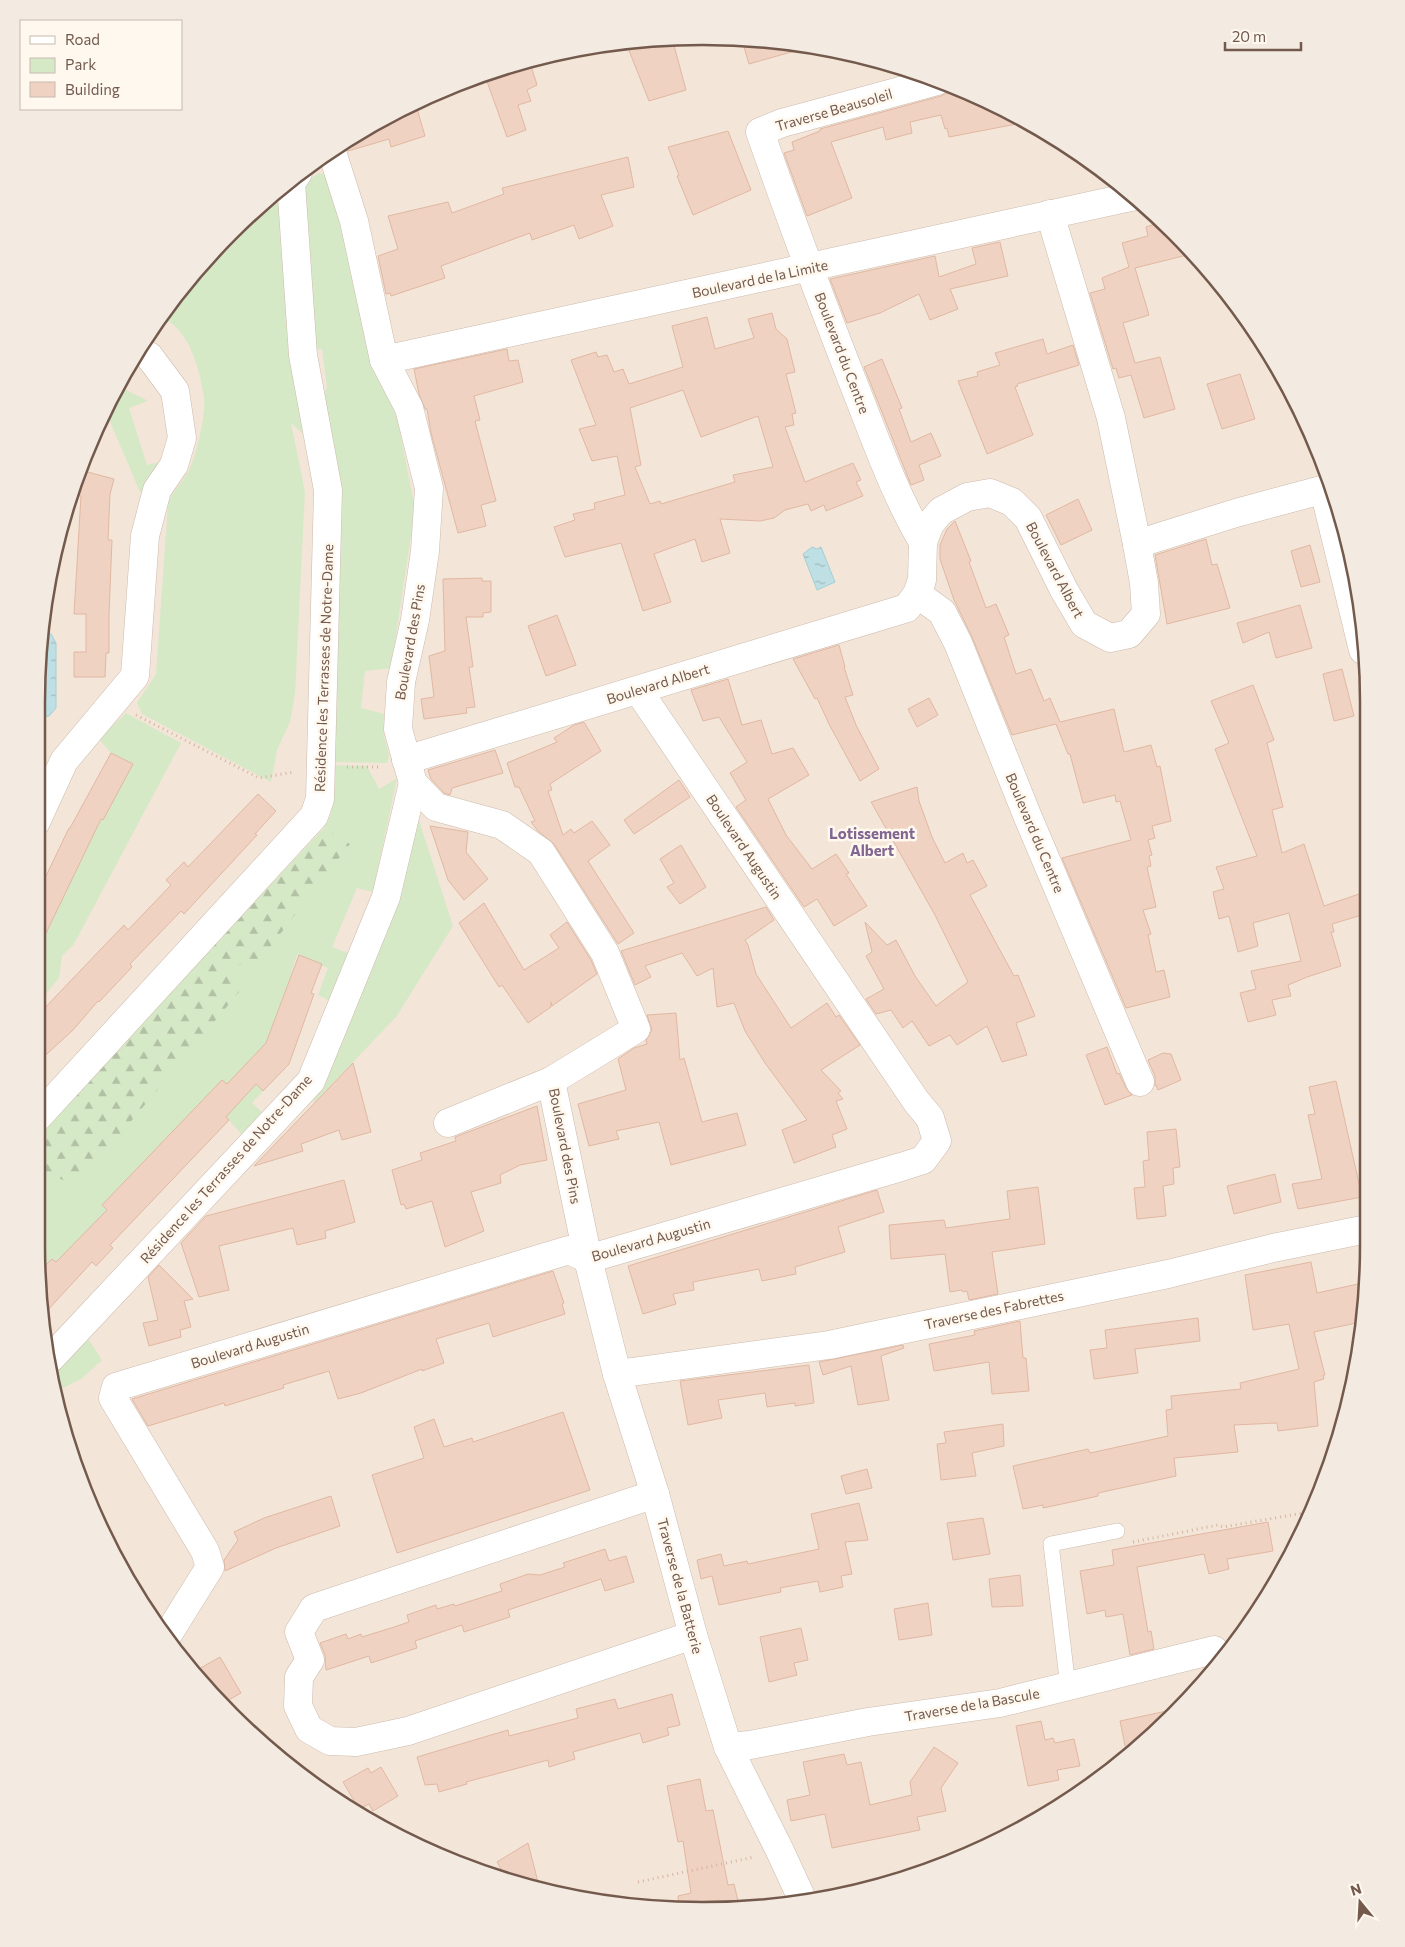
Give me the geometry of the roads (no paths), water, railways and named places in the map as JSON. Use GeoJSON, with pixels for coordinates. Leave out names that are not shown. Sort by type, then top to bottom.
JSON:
{"type":"FeatureCollection","features":[{"type":"Feature","properties":{"kind":"street","name":"Traverse Beausoleil"},"geometry":{"type":"LineString","coordinates":[[760,132],[792,120],[925,84]]}},
{"type":"Feature","properties":{"kind":"street","name":"Boulevard du Centre"},"geometry":{"type":"LineString","coordinates":[[760,132],[808,269],[906,513],[924,542]]}},
{"type":"Feature","properties":{"kind":"street","name":"Boulevard des Pins"},"geometry":{"type":"LineString","coordinates":[[334,158],[354,221],[384,360],[408,408],[429,488],[425,551],[417,612],[401,682],[398,729],[400,770],[436,807],[502,825],[541,852],[605,953],[636,1029],[551,1081],[588,1259]]}},
{"type":"Feature","properties":{"kind":"street","name":"Résidence les Terrasses de Notre-Dame"},"geometry":{"type":"LineString","coordinates":[[45,1109],[314,816],[320,799],[328,490],[304,355],[291,190]]}},
{"type":"Feature","properties":{"kind":"street","name":"Boulevard de la Limite"},"geometry":{"type":"LineString","coordinates":[[384,360],[808,269],[1124,198]]}},
{"type":"Feature","properties":{"kind":"street","name":"Boulevard Albert"},"geometry":{"type":"LineString","coordinates":[[400,770],[638,690],[907,608],[917,594],[922,580],[924,542],[930,524],[941,512],[967,497],[990,493],[1012,502],[1028,518],[1064,590],[1084,624],[1110,638],[1129,634],[1146,614],[1144,583],[1137,544],[1111,418],[1050,214]]}},
{"type":"Feature","properties":{"kind":"street"},"geometry":{"type":"LineString","coordinates":[[45,802],[64,761],[135,676],[145,536],[157,490],[174,465],[182,438],[176,391],[149,356]]}},
{"type":"Feature","properties":{"kind":"street"},"geometry":{"type":"LineString","coordinates":[[1137,544],[1236,512],[1324,489]]}},
{"type":"Feature","properties":{"kind":"street"},"geometry":{"type":"LineString","coordinates":[[1330,508],[1351,596]]}},
{"type":"Feature","properties":{"kind":"street","name":"Boulevard du Centre"},"geometry":{"type":"LineString","coordinates":[[917,594],[942,612],[958,643],[1027,815],[1140,1082]]}},
{"type":"Feature","properties":{"kind":"street","name":"Boulevard Augustin"},"geometry":{"type":"LineString","coordinates":[[171,1630],[210,1567],[205,1551],[112,1398],[116,1387],[569,1250],[588,1259],[901,1168],[923,1160],[937,1141],[930,1118],[916,1101],[638,690]]}},
{"type":"Feature","properties":{"kind":"street","name":"Résidence les Terrasses de Notre-Dame"},"geometry":{"type":"LineString","coordinates":[[55,1354],[311,1081],[386,897],[400,770]]}},
{"type":"Feature","properties":{"kind":"street"},"geometry":{"type":"LineString","coordinates":[[448,1123],[551,1081]]}},
{"type":"Feature","properties":{"kind":"street","name":"Traverse des Fabrettes"},"geometry":{"type":"LineString","coordinates":[[617,1374],[829,1344],[1168,1274],[1273,1248],[1360,1230]]}},
{"type":"Feature","properties":{"kind":"street","name":"Traverse de la Batterie"},"geometry":{"type":"LineString","coordinates":[[588,1259],[617,1374],[655,1494],[693,1635],[728,1747],[800,1894]]}},
{"type":"Feature","properties":{"kind":"street"},"geometry":{"type":"LineString","coordinates":[[655,1494],[314,1608],[299,1632],[310,1660],[299,1677],[298,1706],[309,1729],[330,1741],[356,1742],[408,1731],[693,1635]]}},
{"type":"Feature","properties":{"kind":"street","name":"Traverse de la Bascule"},"geometry":{"type":"LineString","coordinates":[[728,1747],[750,1745],[868,1722],[1000,1703],[1214,1650]]}},
{"type":"Feature","properties":{"kind":"lane"},"geometry":{"type":"LineString","coordinates":[[1068,1687],[1051,1544],[1117,1531]]}},
{"type":"Feature","properties":{"kind":"water"},"geometry":{"type":"Polygon","coordinates":[[[812,547],[817,549],[821,547],[835,582],[817,590],[803,554],[812,547]]]}},
{"type":"Feature","properties":{"kind":"water"},"geometry":{"type":"Polygon","coordinates":[[[49,634],[56,643],[56,708],[49,716],[45,717],[46,659],[49,634]]]}},
{"type":"Feature","properties":{"kind":"district","name":"Lotissement Albert"},"geometry":{"type":"Point","coordinates":[872,842]}}]}
